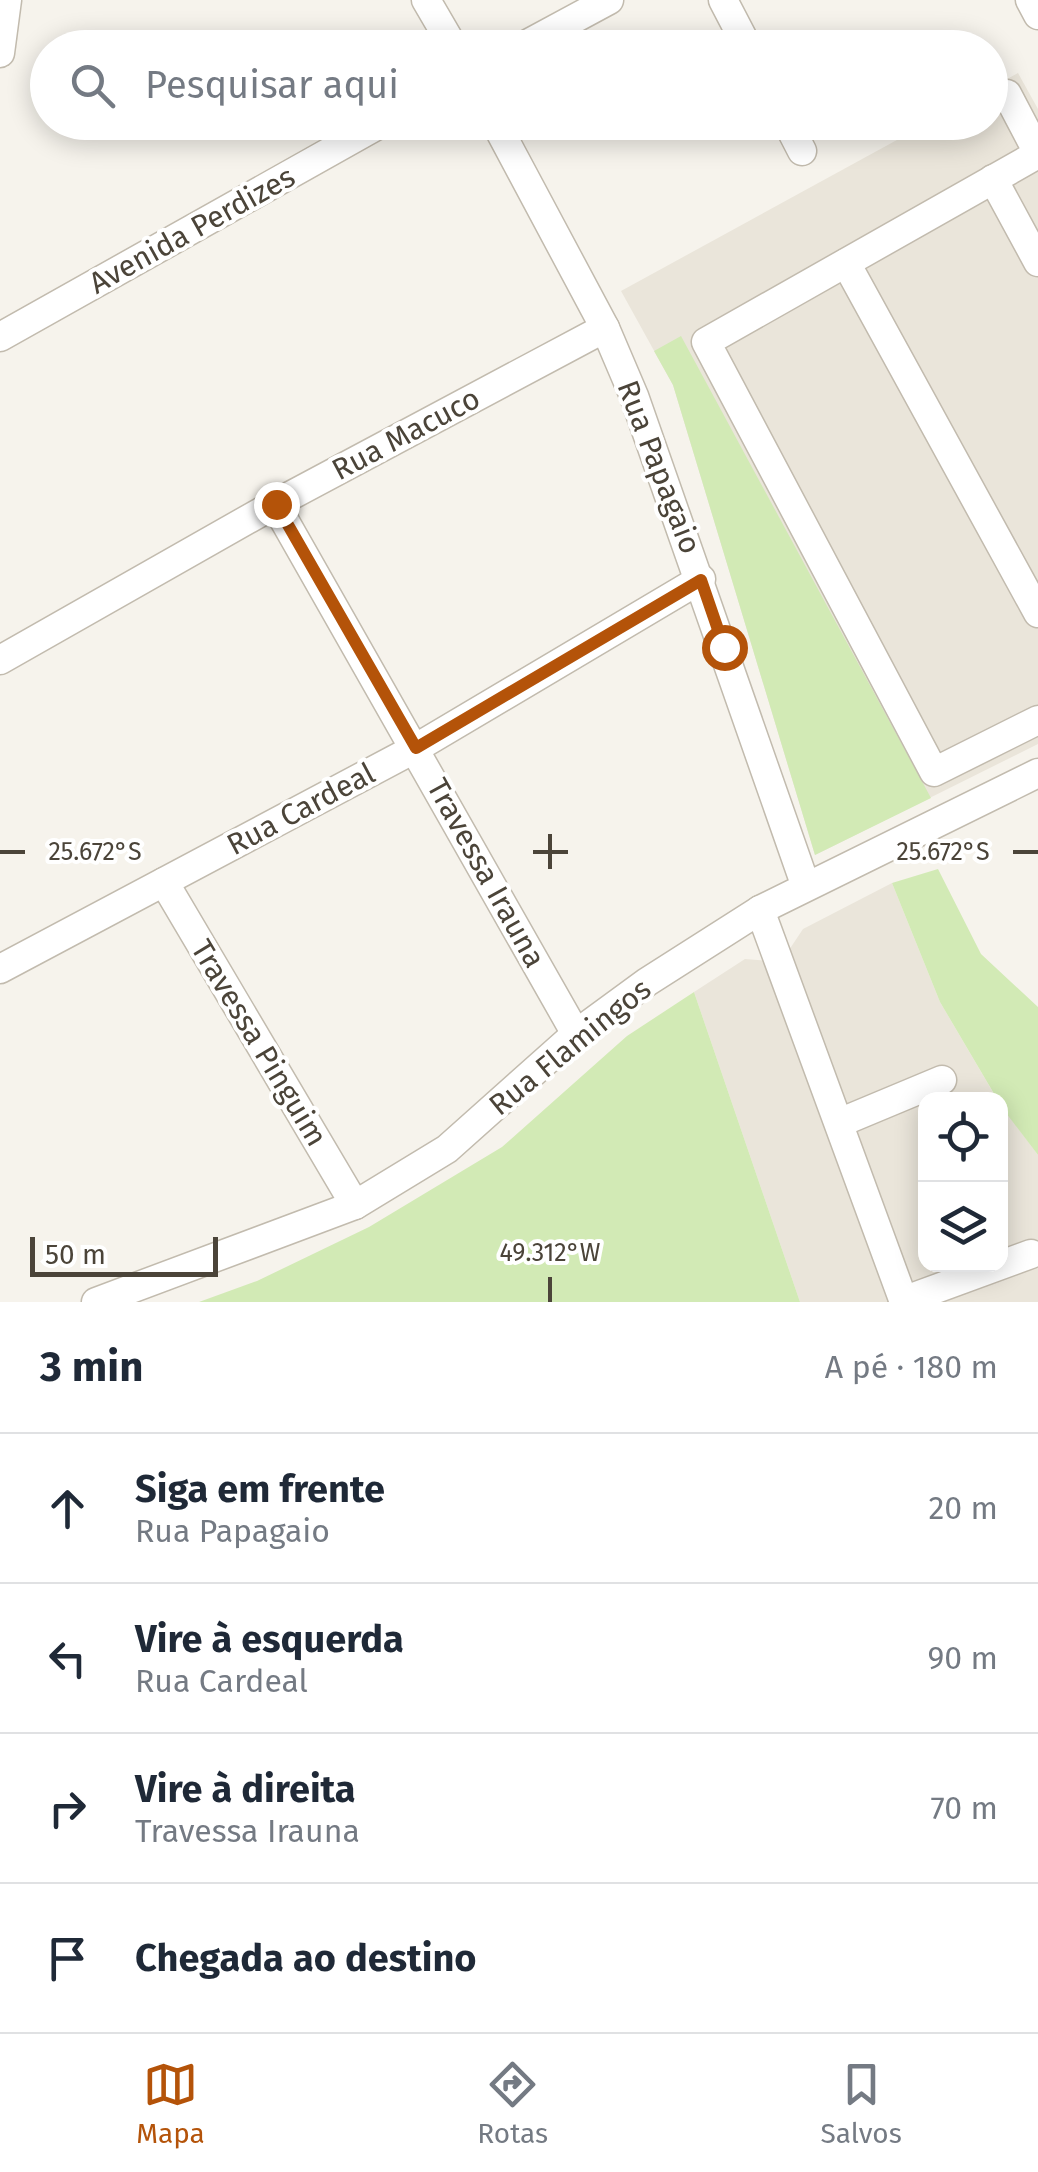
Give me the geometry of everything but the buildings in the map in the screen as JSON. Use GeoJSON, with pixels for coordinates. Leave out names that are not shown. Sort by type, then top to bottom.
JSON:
{"type":"FeatureCollection","features":[{"type":"Feature","properties":{"kind":"street"},"geometry":{"type":"LineString","coordinates":[[426,0],[444,30]]}},
{"type":"Feature","properties":{"kind":"street"},"geometry":{"type":"LineString","coordinates":[[553,30],[609,0]]}},
{"type":"Feature","properties":{"kind":"street"},"geometry":{"type":"LineString","coordinates":[[723,0],[739,30]]}},
{"type":"Feature","properties":{"kind":"street"},"geometry":{"type":"LineString","coordinates":[[1030,0],[1038,15]]}},
{"type":"Feature","properties":{"kind":"street"},"geometry":{"type":"LineString","coordinates":[[0,53],[11,2]]}},
{"type":"Feature","properties":{"kind":"street"},"geometry":{"type":"LineString","coordinates":[[1008,98],[1038,154],[706,342],[934,772],[1038,720]]}},
{"type":"Feature","properties":{"kind":"street","name":"Avenida Perdizes"},"geometry":{"type":"LineString","coordinates":[[0,337],[351,140]]}},
{"type":"Feature","properties":{"kind":"street","name":"Rua Papagaio"},"geometry":{"type":"LineString","coordinates":[[505,140],[604,328],[701,580],[805,884]]}},
{"type":"Feature","properties":{"kind":"street"},"geometry":{"type":"LineString","coordinates":[[796,140],[802,152]]}},
{"type":"Feature","properties":{"kind":"street"},"geometry":{"type":"LineString","coordinates":[[994,179],[1038,262]]}},
{"type":"Feature","properties":{"kind":"street"},"geometry":{"type":"LineString","coordinates":[[846,263],[1038,613]]}},
{"type":"Feature","properties":{"kind":"street","name":"Rua Macuco"},"geometry":{"type":"LineString","coordinates":[[0,660],[276,504],[604,328]]}},
{"type":"Feature","properties":{"kind":"street","name":"Travessa Irauna"},"geometry":{"type":"LineString","coordinates":[[276,504],[576,1034]]}},
{"type":"Feature","properties":{"kind":"street","name":"Rua Cardeal"},"geometry":{"type":"LineString","coordinates":[[0,969],[416,748],[701,580]]}},
{"type":"Feature","properties":{"kind":"street","name":"Rua Flamingos"},"geometry":{"type":"LineString","coordinates":[[96,1302],[354,1205],[447,1149],[576,1034],[647,982],[760,910],[805,884],[1038,773]]}},
{"type":"Feature","properties":{"kind":"street","name":"Travessa Pinguim"},"geometry":{"type":"LineString","coordinates":[[164,882],[354,1205]]}},
{"type":"Feature","properties":{"kind":"street"},"geometry":{"type":"LineString","coordinates":[[760,910],[904,1301],[1031,1254]]}},
{"type":"Feature","properties":{"kind":"street"},"geometry":{"type":"LineString","coordinates":[[839,1123],[942,1080]]}},
{"type":"Feature","properties":{"kind":"shaded area"},"geometry":{"type":"Polygon","coordinates":[[[1018,73],[1038,109],[1038,744],[815,855],[673,385],[621,291],[897,140],[1008,140],[1008,79],[1018,73]]]}},
{"type":"Feature","properties":{"kind":"shaded area"},"geometry":{"type":"Polygon","coordinates":[[[892,883],[940,1002],[993,1092],[918,1092],[918,1272],[1008,1272],[1008,1114],[1038,1155],[1038,1302],[800,1302],[694,992],[745,959],[781,962],[803,929],[892,883]]]}},
{"type":"Feature","properties":{"kind":"green space"},"geometry":{"type":"Polygon","coordinates":[[[681,336],[931,798],[815,855],[673,385],[654,351],[681,336]]]}},
{"type":"Feature","properties":{"kind":"green space"},"geometry":{"type":"Polygon","coordinates":[[[938,869],[981,954],[1038,1007],[1038,1155],[1008,1116],[1008,1092],[993,1092],[940,1002],[892,883],[938,869]]]}},
{"type":"Feature","properties":{"kind":"green space"},"geometry":{"type":"Polygon","coordinates":[[[694,992],[800,1302],[199,1302],[257,1281],[369,1227],[502,1147],[627,1036],[694,992]]]}},
{"type":"Feature","properties":{"kind":"route"},"geometry":{"type":"LineString","coordinates":[[276,504],[416,748],[701,580],[724,647]]}}]}
